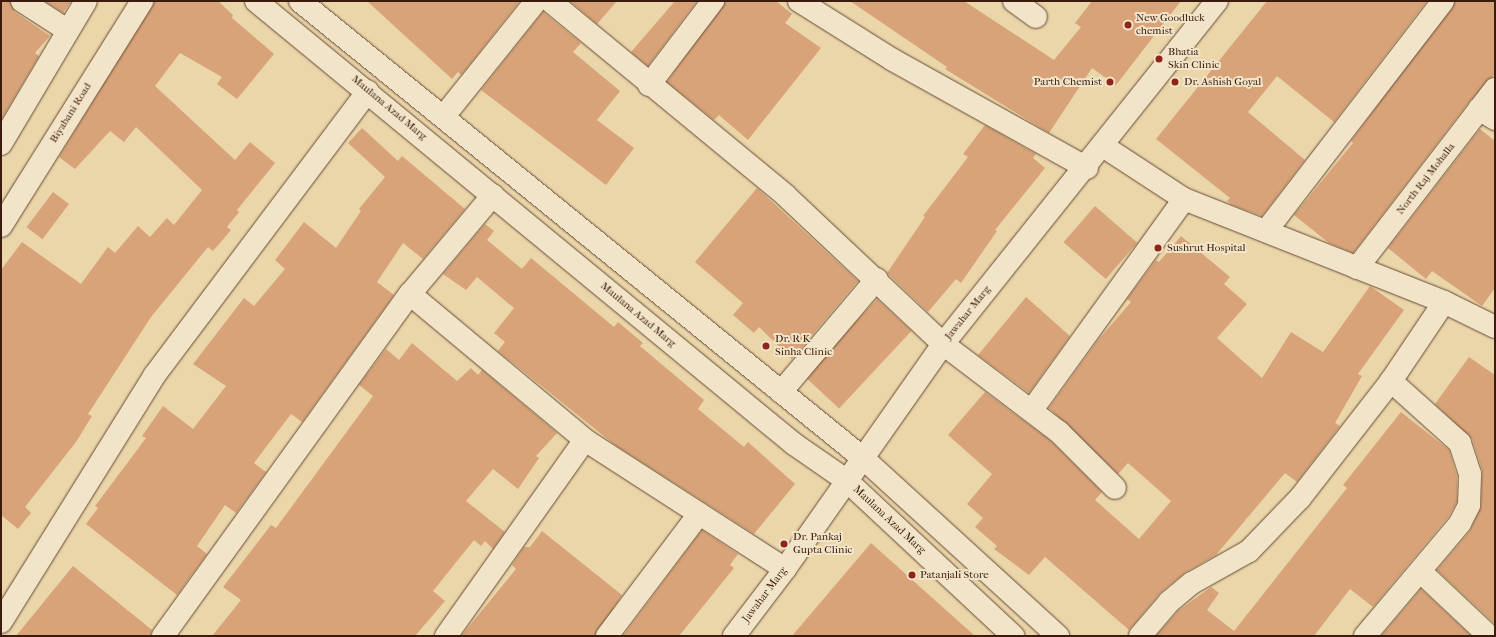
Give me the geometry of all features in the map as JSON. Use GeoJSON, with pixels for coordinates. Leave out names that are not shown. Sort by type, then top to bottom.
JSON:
{"type":"FeatureCollection","features":[{"type":"Feature","properties":{"kind":"street"},"geometry":{"type":"LineString","coordinates":[[22,1],[67,30]]}},
{"type":"Feature","properties":{"kind":"street"},"geometry":{"type":"LineString","coordinates":[[1,144],[67,30],[86,1]]}},
{"type":"Feature","properties":{"kind":"street","name":"Biyabani Road"},"geometry":{"type":"LineString","coordinates":[[1,226],[142,1]]}},
{"type":"Feature","properties":{"kind":"street","name":"Maulana Azad Marg"},"geometry":{"type":"LineString","coordinates":[[256,1],[368,91],[794,444],[846,480],[1014,636]]}},
{"type":"Feature","properties":{"kind":"street"},"geometry":{"type":"LineString","coordinates":[[444,116],[536,1]]}},
{"type":"Feature","properties":{"kind":"street"},"geometry":{"type":"LineString","coordinates":[[550,1],[649,85],[785,195],[877,278],[943,344],[1032,410],[1115,488]]}},
{"type":"Feature","properties":{"kind":"street"},"geometry":{"type":"LineString","coordinates":[[649,85],[713,1]]}},
{"type":"Feature","properties":{"kind":"street"},"geometry":{"type":"LineString","coordinates":[[1014,1],[1036,17]]}},
{"type":"Feature","properties":{"kind":"street","name":"Jawahar Marg"},"geometry":{"type":"LineString","coordinates":[[734,636],[785,569],[846,480],[864,459],[943,344],[1086,168],[1217,1]]}},
{"type":"Feature","properties":{"kind":"street"},"geometry":{"type":"LineString","coordinates":[[1266,231],[1443,1]]}},
{"type":"Feature","properties":{"kind":"street"},"geometry":{"type":"LineString","coordinates":[[802,2],[893,60],[1086,168]]}},
{"type":"Feature","properties":{"kind":"street"},"geometry":{"type":"LineString","coordinates":[[312,5],[444,116],[864,459],[1058,636]]}},
{"type":"Feature","properties":{"kind":"street","name":"North Raj Mohalla"},"geometry":{"type":"LineString","coordinates":[[1357,268],[1487,114],[1495,89]]}},
{"type":"Feature","properties":{"kind":"street"},"geometry":{"type":"LineString","coordinates":[[1,622],[154,376],[368,91]]}},
{"type":"Feature","properties":{"kind":"street"},"geometry":{"type":"LineString","coordinates":[[1103,146],[1184,199],[1444,302],[1495,327]]}},
{"type":"Feature","properties":{"kind":"street"},"geometry":{"type":"LineString","coordinates":[[163,636],[410,294],[493,195]]}},
{"type":"Feature","properties":{"kind":"street"},"geometry":{"type":"LineString","coordinates":[[1032,410],[1184,199]]}},
{"type":"Feature","properties":{"kind":"street"},"geometry":{"type":"LineString","coordinates":[[781,392],[877,278]]}},
{"type":"Feature","properties":{"kind":"street"},"geometry":{"type":"LineString","coordinates":[[410,294],[585,440],[785,569]]}},
{"type":"Feature","properties":{"kind":"street"},"geometry":{"type":"LineString","coordinates":[[1140,636],[1169,602],[1192,583],[1250,551],[1300,498],[1391,381],[1444,302]]}},
{"type":"Feature","properties":{"kind":"street"},"geometry":{"type":"LineString","coordinates":[[1365,636],[1421,572],[1460,523],[1469,505],[1470,474],[1460,443],[1448,428],[1391,381]]}},
{"type":"Feature","properties":{"kind":"street"},"geometry":{"type":"LineString","coordinates":[[446,636],[585,440]]}},
{"type":"Feature","properties":{"kind":"street"},"geometry":{"type":"LineString","coordinates":[[607,636],[699,514]]}},
{"type":"Feature","properties":{"kind":"street"},"geometry":{"type":"LineString","coordinates":[[1421,572],[1489,636]]}},
{"type":"Feature","properties":{"kind":"building"},"geometry":{"type":"Polygon","coordinates":[[[1,1],[10,1],[15,12],[50,36],[35,53],[39,56],[1,120],[1,1]]]}},
{"type":"Feature","properties":{"kind":"building"},"geometry":{"type":"Polygon","coordinates":[[[45,1],[71,1],[63,13],[45,1]]]}},
{"type":"Feature","properties":{"kind":"building"},"geometry":{"type":"Polygon","coordinates":[[[154,1],[218,1],[233,15],[232,18],[274,54],[237,99],[217,84],[222,77],[180,53],[155,86],[235,160],[250,142],[275,163],[237,210],[239,212],[227,227],[231,230],[213,251],[208,247],[151,317],[88,414],[92,416],[76,442],[25,507],[31,513],[18,529],[1,515],[1,270],[22,242],[81,284],[108,247],[115,253],[138,226],[150,237],[167,218],[174,225],[202,190],[136,127],[124,142],[110,131],[75,169],[59,157],[154,1]]]}},
{"type":"Feature","properties":{"kind":"building"},"geometry":{"type":"Polygon","coordinates":[[[367,1],[520,1],[461,75],[458,72],[452,79],[367,1]]]}},
{"type":"Feature","properties":{"kind":"building"},"geometry":{"type":"Polygon","coordinates":[[[570,1],[617,1],[597,24],[570,1]]]}},
{"type":"Feature","properties":{"kind":"building"},"geometry":{"type":"Polygon","coordinates":[[[675,1],[697,1],[648,66],[631,52],[675,1]]]}},
{"type":"Feature","properties":{"kind":"building"},"geometry":{"type":"Polygon","coordinates":[[[725,1],[776,1],[792,14],[785,23],[821,48],[748,140],[719,115],[714,120],[667,82],[725,1]]]}},
{"type":"Feature","properties":{"kind":"building"},"geometry":{"type":"Polygon","coordinates":[[[850,1],[964,1],[1054,60],[1081,27],[1075,23],[1092,1],[1181,1],[1116,85],[1092,68],[1049,133],[945,69],[947,67],[850,1]]]}},
{"type":"Feature","properties":{"kind":"building"},"geometry":{"type":"Polygon","coordinates":[[[1267,1],[1427,1],[1334,122],[1277,76],[1248,112],[1305,160],[1262,216],[1232,205],[1227,201],[1230,198],[1156,139],[1267,1]]]}},
{"type":"Feature","properties":{"kind":"building"},"geometry":{"type":"Polygon","coordinates":[[[1455,1],[1495,1],[1495,74],[1469,102],[1353,253],[1329,243],[1294,215],[1353,143],[1351,141],[1455,1]]]}},
{"type":"Feature","properties":{"kind":"building"},"geometry":{"type":"Polygon","coordinates":[[[543,12],[581,43],[573,52],[620,91],[597,120],[634,148],[606,185],[481,90],[543,12]]]}},
{"type":"Feature","properties":{"kind":"building"},"geometry":{"type":"Polygon","coordinates":[[[985,125],[1036,154],[1033,158],[1045,168],[995,230],[997,231],[961,283],[956,279],[928,312],[887,273],[925,217],[923,216],[968,157],[963,154],[985,125]]]}},
{"type":"Feature","properties":{"kind":"building"},"geometry":{"type":"Polygon","coordinates":[[[362,128],[398,161],[402,156],[465,209],[423,259],[403,243],[377,282],[394,295],[302,422],[291,414],[254,463],[266,472],[236,513],[225,505],[197,546],[207,554],[177,595],[86,524],[98,508],[95,506],[146,438],[142,436],[163,406],[193,429],[226,386],[193,364],[244,298],[254,306],[285,269],[275,260],[304,222],[336,248],[361,211],[359,209],[385,177],[348,143],[362,128]]]}},
{"type":"Feature","properties":{"kind":"building"},"geometry":{"type":"Polygon","coordinates":[[[1480,129],[1495,141],[1495,288],[1482,306],[1432,271],[1426,279],[1388,248],[1480,129]]]}},
{"type":"Feature","properties":{"kind":"building"},"geometry":{"type":"Polygon","coordinates":[[[757,188],[858,281],[792,359],[759,327],[754,333],[733,315],[743,303],[695,262],[757,188]]]}},
{"type":"Feature","properties":{"kind":"building"},"geometry":{"type":"Polygon","coordinates":[[[53,192],[69,204],[42,239],[27,227],[53,192]]]}},
{"type":"Feature","properties":{"kind":"building"},"geometry":{"type":"Polygon","coordinates":[[[1095,206],[1137,243],[1106,279],[1064,242],[1095,206]]]}},
{"type":"Feature","properties":{"kind":"building"},"geometry":{"type":"Polygon","coordinates":[[[485,224],[494,231],[487,240],[522,269],[531,258],[614,327],[618,322],[643,343],[640,346],[704,400],[698,409],[744,447],[748,442],[795,484],[754,534],[615,445],[498,351],[505,342],[494,333],[514,308],[477,277],[466,290],[443,274],[485,224]]]}},
{"type":"Feature","properties":{"kind":"building"},"geometry":{"type":"Polygon","coordinates":[[[1181,236],[1230,277],[1224,284],[1247,304],[1217,338],[1262,378],[1291,332],[1323,352],[1370,286],[1404,310],[1358,374],[1362,376],[1335,423],[1340,426],[1297,482],[1285,473],[1216,555],[1186,572],[1161,592],[1129,630],[1045,557],[1029,575],[994,549],[997,546],[975,527],[983,518],[967,504],[992,474],[948,435],[985,392],[1051,441],[1102,492],[1095,500],[1139,539],[1171,501],[1128,463],[1118,474],[1049,408],[1098,340],[1131,302],[1127,299],[1156,260],[1159,262],[1181,236]]]}},
{"type":"Feature","properties":{"kind":"building"},"geometry":{"type":"Polygon","coordinates":[[[1026,297],[1070,336],[1029,393],[978,355],[1026,297]]]}},
{"type":"Feature","properties":{"kind":"building"},"geometry":{"type":"Polygon","coordinates":[[[877,299],[911,331],[839,409],[805,377],[877,299]]]}},
{"type":"Feature","properties":{"kind":"building"},"geometry":{"type":"Polygon","coordinates":[[[412,343],[457,381],[471,368],[478,375],[482,370],[557,433],[536,456],[539,458],[518,489],[493,469],[466,501],[505,532],[493,549],[485,541],[481,546],[474,540],[433,591],[445,601],[415,636],[212,636],[241,600],[223,587],[271,525],[276,528],[373,396],[359,385],[386,349],[399,360],[412,343]]]}},
{"type":"Feature","properties":{"kind":"building"},"geometry":{"type":"Polygon","coordinates":[[[1469,357],[1495,375],[1495,624],[1437,570],[1470,531],[1481,506],[1482,470],[1472,439],[1435,404],[1469,357]]]}},
{"type":"Feature","properties":{"kind":"building"},"geometry":{"type":"Polygon","coordinates":[[[1401,412],[1449,450],[1457,476],[1457,502],[1449,516],[1373,607],[1350,589],[1314,636],[1156,636],[1178,611],[1211,587],[1219,593],[1207,610],[1234,631],[1347,488],[1343,485],[1401,412]]]}},
{"type":"Feature","properties":{"kind":"building"},"geometry":{"type":"Polygon","coordinates":[[[702,530],[738,554],[730,565],[734,568],[679,636],[623,636],[702,530]]]}},
{"type":"Feature","properties":{"kind":"building"},"geometry":{"type":"Polygon","coordinates":[[[542,531],[622,595],[595,636],[461,636],[516,569],[512,565],[524,547],[530,547],[542,531]]]}},
{"type":"Feature","properties":{"kind":"building"},"geometry":{"type":"Polygon","coordinates":[[[871,543],[975,636],[792,636],[871,543]]]}},
{"type":"Feature","properties":{"kind":"building"},"geometry":{"type":"Polygon","coordinates":[[[73,566],[152,630],[151,636],[16,636],[73,566]]]}},
{"type":"Feature","properties":{"kind":"building"},"geometry":{"type":"Polygon","coordinates":[[[1421,589],[1471,636],[1381,636],[1421,589]]]}},
{"type":"Feature","properties":{"kind":"place","name":"New Goodluck chemist"},"geometry":{"type":"Point","coordinates":[1128,25]}},
{"type":"Feature","properties":{"kind":"place","name":"Bhatia Skin Clinic"},"geometry":{"type":"Point","coordinates":[1159,59]}},
{"type":"Feature","properties":{"kind":"place","name":"Parth Chemist"},"geometry":{"type":"Point","coordinates":[1110,82]}},
{"type":"Feature","properties":{"kind":"place","name":"Dr. Ashish Goyal"},"geometry":{"type":"Point","coordinates":[1175,82]}},
{"type":"Feature","properties":{"kind":"place","name":"Sushrut Hospital"},"geometry":{"type":"Point","coordinates":[1158,248]}},
{"type":"Feature","properties":{"kind":"place","name":"Dr. R K Sinha Clinic"},"geometry":{"type":"Point","coordinates":[766,346]}},
{"type":"Feature","properties":{"kind":"place","name":"Dr. Pankaj Gupta Clinic"},"geometry":{"type":"Point","coordinates":[784,544]}},
{"type":"Feature","properties":{"kind":"place","name":"Patanjali Store"},"geometry":{"type":"Point","coordinates":[912,575]}}]}
